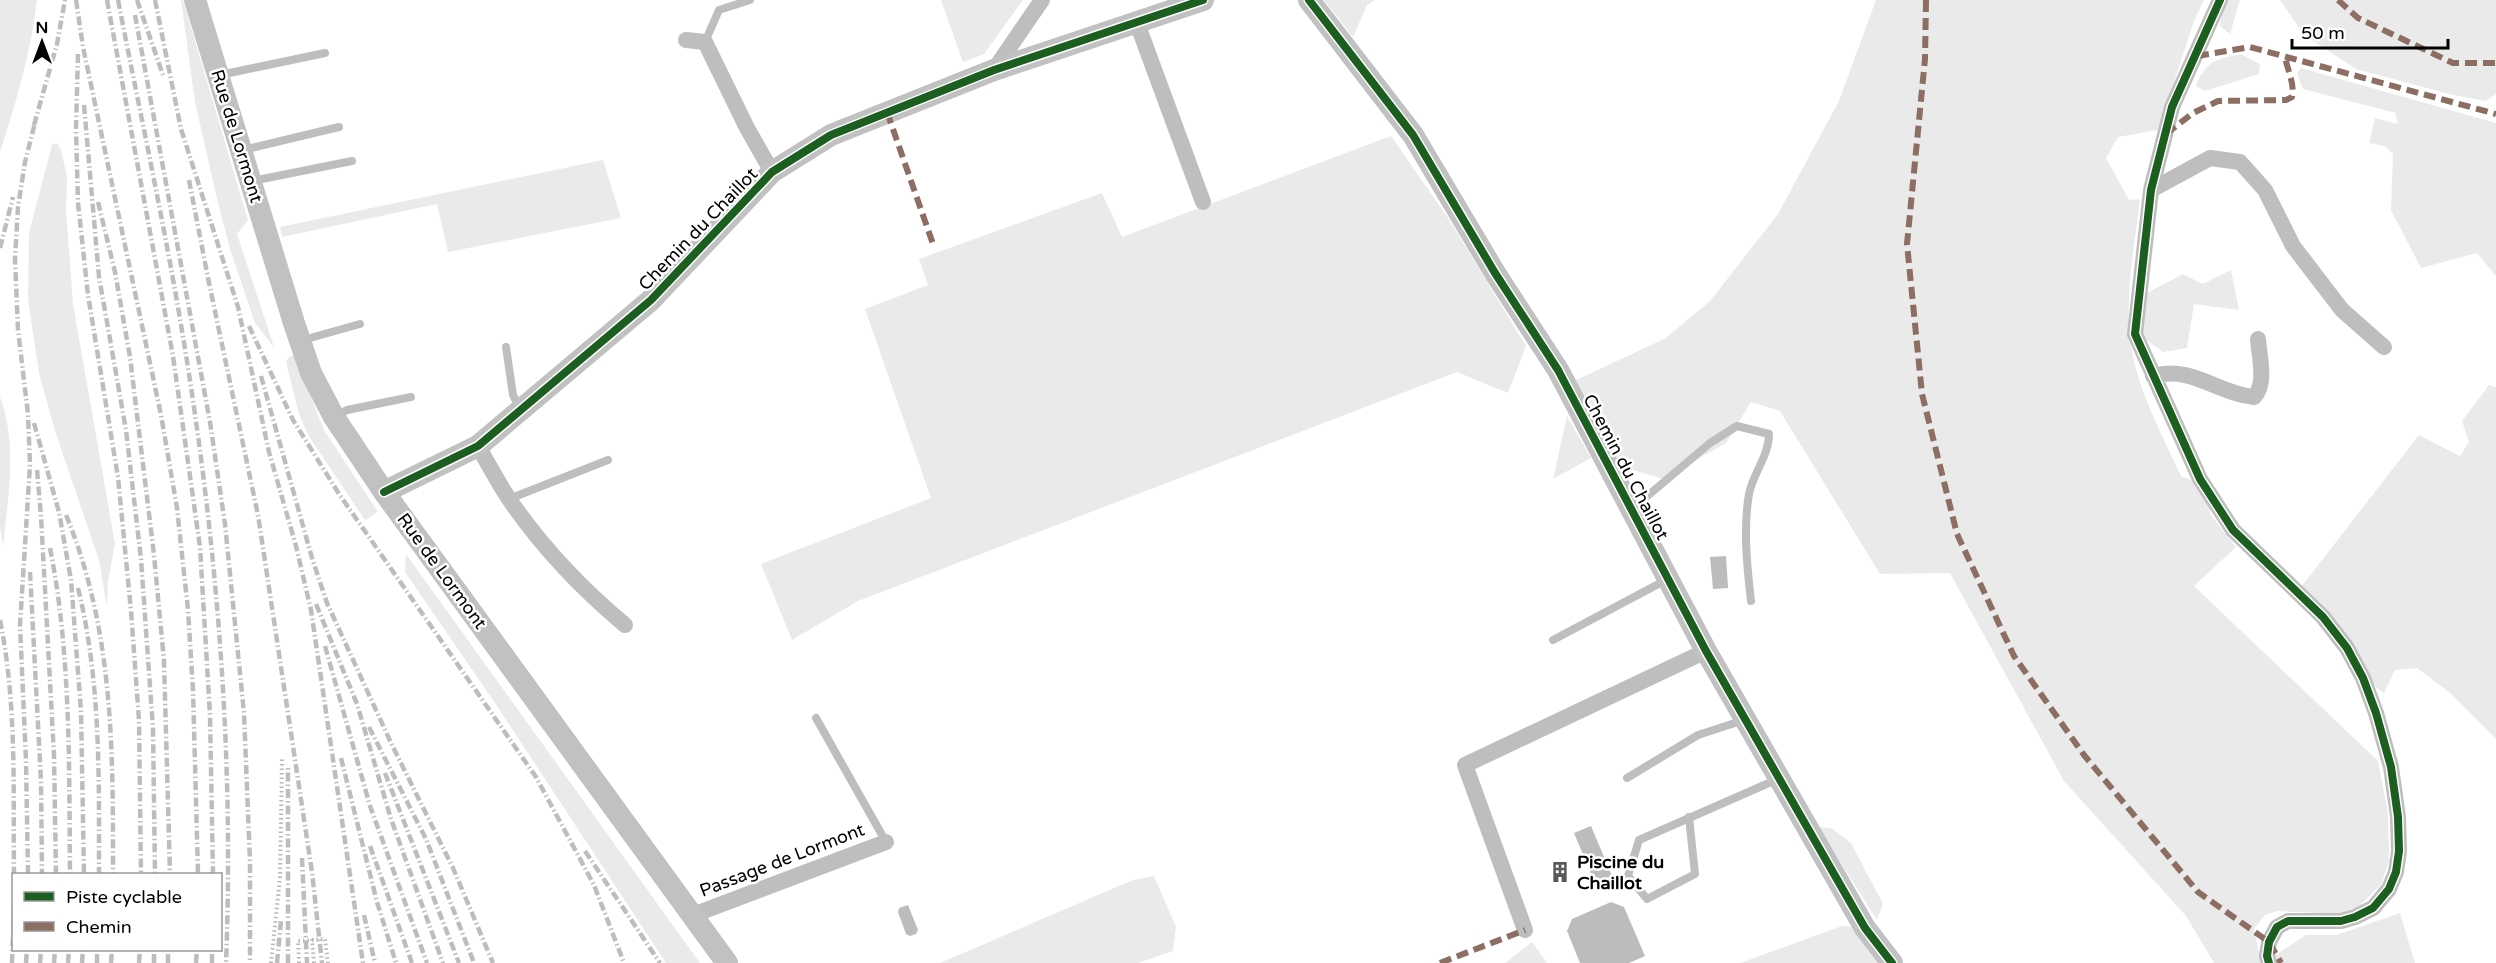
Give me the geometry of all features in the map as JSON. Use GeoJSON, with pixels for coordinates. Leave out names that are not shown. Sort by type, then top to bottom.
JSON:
{"type":"FeatureCollection","features":[{"type":"Feature","properties":{"kind":"street","name":"Rue de Lormont"},"geometry":{"type":"LineString","coordinates":[[195,0],[300,341],[311,373],[334,417],[384,492],[727,963]]}},
{"type":"Feature","properties":{"kind":"street"},"geometry":{"type":"LineString","coordinates":[[994,69],[1042,0]]}},
{"type":"Feature","properties":{"kind":"street","name":"Chemin du Chaillot"},"geometry":{"type":"LineString","coordinates":[[384,492],[478,446],[651,300],[772,172],[831,135],[994,69],[1137,24],[1202,0]]}},
{"type":"Feature","properties":{"kind":"street","name":"Chemin du Chaillot"},"geometry":{"type":"LineString","coordinates":[[1309,0],[1413,135],[1495,273],[1558,370],[1706,651],[1865,928],[1892,963]]}},
{"type":"Feature","properties":{"kind":"street"},"geometry":{"type":"LineString","coordinates":[[2220,0],[2172,107],[2151,190],[2134,334],[2200,479],[2233,530],[2323,617],[2347,648],[2363,678],[2376,714],[2391,767],[2398,817],[2399,850],[2396,872],[2389,889],[2373,908],[2341,921],[2288,921],[2277,927],[2269,942],[2269,963]]}},
{"type":"Feature","properties":{"kind":"street"},"geometry":{"type":"LineString","coordinates":[[1137,24],[1203,202]]}},
{"type":"Feature","properties":{"kind":"street"},"geometry":{"type":"LineString","coordinates":[[686,40],[705,42],[747,128],[772,172]]}},
{"type":"Feature","properties":{"kind":"street"},"geometry":{"type":"LineString","coordinates":[[2151,190],[2210,158],[2240,162],[2265,190],[2293,246],[2335,301],[2384,347]]}},
{"type":"Feature","properties":{"kind":"street"},"geometry":{"type":"LineString","coordinates":[[2153,376],[2167,372],[2196,377],[2242,396],[2254,397],[2259,392],[2261,379],[2258,339]]}},
{"type":"Feature","properties":{"kind":"street"},"geometry":{"type":"LineString","coordinates":[[478,446],[509,499],[554,556],[598,603],[625,625]]}},
{"type":"Feature","properties":{"kind":"street"},"geometry":{"type":"LineString","coordinates":[[1525,930],[1465,765],[1706,651]]}},
{"type":"Feature","properties":{"kind":"street","name":"Passage de Lormont"},"geometry":{"type":"LineString","coordinates":[[693,915],[886,842]]}},
{"type":"Feature","properties":{"kind":"lane"},"geometry":{"type":"LineString","coordinates":[[705,42],[719,10],[750,0]]}},
{"type":"Feature","properties":{"kind":"lane"},"geometry":{"type":"LineString","coordinates":[[218,76],[325,52]]}},
{"type":"Feature","properties":{"kind":"lane"},"geometry":{"type":"LineString","coordinates":[[241,150],[339,127]]}},
{"type":"Feature","properties":{"kind":"lane"},"geometry":{"type":"LineString","coordinates":[[251,181],[352,161]]}},
{"type":"Feature","properties":{"kind":"lane"},"geometry":{"type":"LineString","coordinates":[[300,341],[360,324]]}},
{"type":"Feature","properties":{"kind":"lane"},"geometry":{"type":"LineString","coordinates":[[506,347],[513,395],[521,410]]}},
{"type":"Feature","properties":{"kind":"lane"},"geometry":{"type":"LineString","coordinates":[[334,417],[347,410],[411,397]]}},
{"type":"Feature","properties":{"kind":"lane"},"geometry":{"type":"LineString","coordinates":[[1631,510],[1710,443],[1737,426],[1769,434],[1769,446],[1749,493],[1746,552],[1751,601]]}},
{"type":"Feature","properties":{"kind":"lane"},"geometry":{"type":"LineString","coordinates":[[509,499],[608,460]]}},
{"type":"Feature","properties":{"kind":"lane"},"geometry":{"type":"LineString","coordinates":[[1553,640],[1668,579]]}},
{"type":"Feature","properties":{"kind":"lane"},"geometry":{"type":"LineString","coordinates":[[816,718],[886,842]]}},
{"type":"Feature","properties":{"kind":"lane"},"geometry":{"type":"LineString","coordinates":[[1627,778],[1698,735],[1745,719]]}},
{"type":"Feature","properties":{"kind":"lane"},"geometry":{"type":"LineString","coordinates":[[1689,817],[1695,874],[1647,899],[1628,876],[1639,840],[1689,817],[1779,778]]}},
{"type":"Feature","properties":{"kind":"path"},"geometry":{"type":"LineString","coordinates":[[271,963],[280,878],[282,759]]}},
{"type":"Feature","properties":{"kind":"path"},"geometry":{"type":"LineString","coordinates":[[312,939],[314,963]]}},
{"type":"Feature","properties":{"kind":"path"},"geometry":{"type":"LineString","coordinates":[[299,963],[298,941],[312,939],[325,939],[328,963]]}},
{"type":"Feature","properties":{"kind":"shaded area"},"geometry":{"type":"Polygon","coordinates":[[[0,0],[37,0],[27,58],[0,152],[0,0]]]}},
{"type":"Feature","properties":{"kind":"shaded area"},"geometry":{"type":"Polygon","coordinates":[[[181,0],[183,0],[248,220],[237,234],[274,347],[255,323],[230,249],[195,102],[181,0]]]}},
{"type":"Feature","properties":{"kind":"shaded area"},"geometry":{"type":"Polygon","coordinates":[[[941,0],[1023,0],[984,54],[963,62],[941,0]]]}},
{"type":"Feature","properties":{"kind":"shaded area"},"geometry":{"type":"Polygon","coordinates":[[[1324,0],[1375,0],[1367,5],[1353,37],[1324,0]]]}},
{"type":"Feature","properties":{"kind":"shaded area"},"geometry":{"type":"Polygon","coordinates":[[[1876,0],[2204,0],[2194,21],[2158,130],[2118,137],[2106,158],[2129,200],[2140,199],[2129,303],[2130,337],[2137,373],[2181,476],[2192,480],[2210,502],[2210,514],[2236,547],[2194,586],[2378,761],[2388,813],[2389,861],[2381,885],[2358,907],[2337,914],[2277,911],[2265,915],[2254,929],[2261,963],[2214,963],[2186,916],[2064,781],[1950,573],[1880,574],[1780,411],[1751,402],[1726,443],[1663,479],[1620,466],[1574,381],[1666,338],[1710,301],[1778,214],[1839,101],[1876,0]]]}},
{"type":"Feature","properties":{"kind":"shaded area"},"geometry":{"type":"Polygon","coordinates":[[[2226,0],[2240,0],[2230,34],[2220,26],[2222,8],[2226,0]]]}},
{"type":"Feature","properties":{"kind":"shaded area"},"geometry":{"type":"Polygon","coordinates":[[[2280,0],[2496,0],[2496,94],[2486,101],[2449,94],[2356,69],[2304,35],[2280,0]]]}},
{"type":"Feature","properties":{"kind":"shaded area"},"geometry":{"type":"Polygon","coordinates":[[[2241,54],[2260,64],[2259,74],[2205,91],[2196,86],[2208,66],[2241,54]]]}},
{"type":"Feature","properties":{"kind":"shaded area"},"geometry":{"type":"Polygon","coordinates":[[[2301,68],[2496,123],[2496,276],[2477,253],[2421,268],[2391,210],[2393,154],[2385,146],[2369,143],[2375,118],[2397,124],[2396,113],[2303,89],[2297,74],[2301,68]]]}},
{"type":"Feature","properties":{"kind":"shaded area"},"geometry":{"type":"Polygon","coordinates":[[[1391,136],[1448,218],[1526,346],[1508,393],[1457,372],[858,601],[792,640],[761,564],[931,498],[865,309],[928,285],[919,259],[1102,193],[1122,237],[1391,136]]]}},
{"type":"Feature","properties":{"kind":"shaded area"},"geometry":{"type":"Polygon","coordinates":[[[57,143],[61,150],[67,177],[66,211],[73,304],[115,544],[108,581],[107,607],[99,560],[55,431],[39,373],[28,299],[29,233],[52,145],[57,143]]]}},
{"type":"Feature","properties":{"kind":"shaded area"},"geometry":{"type":"Polygon","coordinates":[[[603,160],[621,218],[448,252],[437,204],[282,237],[280,227],[603,160]]]}},
{"type":"Feature","properties":{"kind":"shaded area"},"geometry":{"type":"Polygon","coordinates":[[[2231,270],[2239,310],[2194,304],[2187,348],[2163,352],[2141,336],[2145,294],[2183,274],[2203,284],[2231,270]]]}},
{"type":"Feature","properties":{"kind":"shaded area"},"geometry":{"type":"Polygon","coordinates":[[[294,355],[324,430],[378,512],[365,520],[308,435],[299,414],[286,362],[294,355]]]}},
{"type":"Feature","properties":{"kind":"shaded area"},"geometry":{"type":"Polygon","coordinates":[[[2489,385],[2496,387],[2496,739],[2449,692],[2417,668],[2395,670],[2384,693],[2363,678],[2298,591],[2419,435],[2460,456],[2469,442],[2462,421],[2489,385]]]}},
{"type":"Feature","properties":{"kind":"shaded area"},"geometry":{"type":"Polygon","coordinates":[[[0,397],[6,415],[10,452],[9,490],[3,546],[0,527],[0,397]]]}},
{"type":"Feature","properties":{"kind":"shaded area"},"geometry":{"type":"Polygon","coordinates":[[[1567,416],[1591,458],[1553,479],[1567,416]]]}},
{"type":"Feature","properties":{"kind":"shaded area"},"geometry":{"type":"Polygon","coordinates":[[[406,554],[700,963],[666,963],[495,703],[405,572],[406,554]]]}},
{"type":"Feature","properties":{"kind":"shaded area"},"geometry":{"type":"Polygon","coordinates":[[[1726,556],[1728,588],[1713,589],[1710,557],[1726,556]]]}},
{"type":"Feature","properties":{"kind":"shaded area"},"geometry":{"type":"Polygon","coordinates":[[[1591,826],[1612,876],[1595,883],[1574,833],[1591,826]]]}},
{"type":"Feature","properties":{"kind":"shaded area"},"geometry":{"type":"Polygon","coordinates":[[[1818,827],[1831,828],[1851,843],[1883,904],[1877,920],[1818,827]]]}},
{"type":"Feature","properties":{"kind":"shaded area"},"geometry":{"type":"Polygon","coordinates":[[[1154,876],[1176,927],[1173,951],[1138,963],[940,963],[1133,880],[1154,876]]]}},
{"type":"Feature","properties":{"kind":"shaded area"},"geometry":{"type":"Polygon","coordinates":[[[1611,902],[1624,907],[1645,956],[1629,963],[1580,963],[1567,931],[1572,919],[1611,902]]]}},
{"type":"Feature","properties":{"kind":"shaded area"},"geometry":{"type":"Polygon","coordinates":[[[908,905],[918,930],[916,934],[910,936],[906,934],[898,912],[899,908],[908,905]]]}},
{"type":"Feature","properties":{"kind":"shaded area"},"geometry":{"type":"Polygon","coordinates":[[[2400,913],[2415,963],[2263,963],[2306,935],[2336,935],[2400,913]]]}},
{"type":"Feature","properties":{"kind":"shaded area"},"geometry":{"type":"Polygon","coordinates":[[[1842,926],[1865,928],[1892,963],[1740,963],[1842,926]]]}},
{"type":"Feature","properties":{"kind":"shaded area"},"geometry":{"type":"Polygon","coordinates":[[[1532,942],[1547,963],[1505,963],[1532,942]]]}},
{"type":"Feature","properties":{"kind":"railway"},"geometry":{"type":"LineString","coordinates":[[34,125],[57,44],[65,0]]}},
{"type":"Feature","properties":{"kind":"railway"},"geometry":{"type":"LineString","coordinates":[[76,0],[83,47],[161,415],[177,508],[188,610],[193,690],[198,873]]}},
{"type":"Feature","properties":{"kind":"railway"},"geometry":{"type":"LineString","coordinates":[[107,0],[173,356],[200,547],[210,715],[213,873]]}},
{"type":"Feature","properties":{"kind":"railway"},"geometry":{"type":"LineString","coordinates":[[118,0],[179,310],[207,506],[215,582],[225,734],[228,810],[226,963]]}},
{"type":"Feature","properties":{"kind":"railway"},"geometry":{"type":"LineString","coordinates":[[137,0],[163,75]]}},
{"type":"Feature","properties":{"kind":"railway"},"geometry":{"type":"LineString","coordinates":[[155,0],[181,129],[238,307],[269,452],[296,546],[311,610],[363,963]]}},
{"type":"Feature","properties":{"kind":"railway"},"geometry":{"type":"LineString","coordinates":[[135,15],[210,422],[225,524],[244,713],[250,862],[250,963]]}},
{"type":"Feature","properties":{"kind":"railway"},"geometry":{"type":"LineString","coordinates":[[78,54],[76,128],[78,203],[88,295],[118,477],[131,611],[139,720],[141,873]]}},
{"type":"Feature","properties":{"kind":"railway"},"geometry":{"type":"LineString","coordinates":[[84,105],[99,277],[126,430],[141,559],[153,729],[155,873]]}},
{"type":"Feature","properties":{"kind":"railway"},"geometry":{"type":"LineString","coordinates":[[28,873],[20,625],[30,465],[28,414],[18,330],[15,259],[18,207],[25,162],[36,119]]}},
{"type":"Feature","properties":{"kind":"railway"},"geometry":{"type":"LineString","coordinates":[[189,180],[258,515],[312,872],[322,963]]}},
{"type":"Feature","properties":{"kind":"railway"},"geometry":{"type":"LineString","coordinates":[[0,248],[13,197]]}},
{"type":"Feature","properties":{"kind":"railway"},"geometry":{"type":"LineString","coordinates":[[98,202],[115,272],[130,357],[154,555],[164,661],[170,873]]}},
{"type":"Feature","properties":{"kind":"railway"},"geometry":{"type":"LineString","coordinates":[[249,326],[293,420],[339,494],[536,777],[594,885],[624,963]]}},
{"type":"Feature","properties":{"kind":"railway"},"geometry":{"type":"LineString","coordinates":[[261,376],[312,558],[327,603],[392,745],[453,868],[493,963]]}},
{"type":"Feature","properties":{"kind":"railway"},"geometry":{"type":"LineString","coordinates":[[34,423],[59,512],[71,580],[81,711],[84,873]]}},
{"type":"Feature","properties":{"kind":"railway"},"geometry":{"type":"LineString","coordinates":[[37,470],[54,755],[56,873]]}},
{"type":"Feature","properties":{"kind":"railway"},"geometry":{"type":"LineString","coordinates":[[66,515],[82,559],[94,603],[108,692],[113,873]]}},
{"type":"Feature","properties":{"kind":"railway"},"geometry":{"type":"LineString","coordinates":[[50,548],[62,628],[68,711],[70,873]]}},
{"type":"Feature","properties":{"kind":"railway"},"geometry":{"type":"LineString","coordinates":[[30,572],[41,781],[42,873]]}},
{"type":"Feature","properties":{"kind":"railway"},"geometry":{"type":"LineString","coordinates":[[78,588],[86,623],[95,694],[99,873]]}},
{"type":"Feature","properties":{"kind":"railway"},"geometry":{"type":"LineString","coordinates":[[316,604],[357,704],[391,819],[443,963]]}},
{"type":"Feature","properties":{"kind":"railway"},"geometry":{"type":"LineString","coordinates":[[0,620],[12,715],[14,873]]}},
{"type":"Feature","properties":{"kind":"railway"},"geometry":{"type":"LineString","coordinates":[[325,646],[370,806],[427,963]]}},
{"type":"Feature","properties":{"kind":"railway"},"geometry":{"type":"LineString","coordinates":[[369,727],[426,839],[474,963]]}},
{"type":"Feature","properties":{"kind":"railway"},"geometry":{"type":"LineString","coordinates":[[341,758],[377,902],[396,963]]}},
{"type":"Feature","properties":{"kind":"railway"},"geometry":{"type":"LineString","coordinates":[[288,765],[288,963]]}},
{"type":"Feature","properties":{"kind":"railway"},"geometry":{"type":"LineString","coordinates":[[385,773],[459,963]]}},
{"type":"Feature","properties":{"kind":"railway"},"geometry":{"type":"LineString","coordinates":[[370,846],[412,963]]}},
{"type":"Feature","properties":{"kind":"railway"},"geometry":{"type":"LineString","coordinates":[[585,851],[660,963]]}},
{"type":"Feature","properties":{"kind":"railway"},"geometry":{"type":"LineString","coordinates":[[302,858],[307,963]]}},
{"type":"Feature","properties":{"kind":"railway"},"geometry":{"type":"LineString","coordinates":[[364,915],[375,963]]}},
{"type":"Feature","properties":{"kind":"railway"},"geometry":{"type":"LineString","coordinates":[[277,963],[281,921]]}},
{"type":"Feature","properties":{"kind":"railway"},"geometry":{"type":"LineString","coordinates":[[12,951],[12,963]]}},
{"type":"Feature","properties":{"kind":"railway"},"geometry":{"type":"LineString","coordinates":[[26,963],[27,951]]}},
{"type":"Feature","properties":{"kind":"railway"},"geometry":{"type":"LineString","coordinates":[[40,963],[41,951]]}},
{"type":"Feature","properties":{"kind":"railway"},"geometry":{"type":"LineString","coordinates":[[54,963],[55,951]]}},
{"type":"Feature","properties":{"kind":"railway"},"geometry":{"type":"LineString","coordinates":[[68,963],[69,951]]}},
{"type":"Feature","properties":{"kind":"railway"},"geometry":{"type":"LineString","coordinates":[[82,963],[83,951]]}},
{"type":"Feature","properties":{"kind":"railway"},"geometry":{"type":"LineString","coordinates":[[97,951],[97,963]]}},
{"type":"Feature","properties":{"kind":"railway"},"geometry":{"type":"LineString","coordinates":[[111,963],[112,951]]}},
{"type":"Feature","properties":{"kind":"railway"},"geometry":{"type":"LineString","coordinates":[[139,963],[140,951]]}},
{"type":"Feature","properties":{"kind":"railway"},"geometry":{"type":"LineString","coordinates":[[154,951],[154,963]]}},
{"type":"Feature","properties":{"kind":"railway"},"geometry":{"type":"LineString","coordinates":[[168,951],[168,963]]}},
{"type":"Feature","properties":{"kind":"railway"},"geometry":{"type":"LineString","coordinates":[[196,963],[197,951]]}},
{"type":"Feature","properties":{"kind":"railway"},"geometry":{"type":"LineString","coordinates":[[212,951],[212,963]]}},
{"type":"Feature","properties":{"kind":"marked path"},"geometry":{"type":"LineString","coordinates":[[1926,0],[1925,59],[1907,244],[1922,394],[1957,534],[2014,656],[2084,755],[2198,892],[2269,942],[2281,963]]}},
{"type":"Feature","properties":{"kind":"marked path"},"geometry":{"type":"LineString","coordinates":[[2338,0],[2358,18],[2453,63],[2496,63]]}},
{"type":"Feature","properties":{"kind":"marked path"},"geometry":{"type":"LineString","coordinates":[[2197,56],[2250,47],[2496,114]]}},
{"type":"Feature","properties":{"kind":"marked path"},"geometry":{"type":"LineString","coordinates":[[2166,134],[2193,113],[2218,101],[2286,100],[2292,97],[2292,82],[2285,56]]}},
{"type":"Feature","properties":{"kind":"marked path"},"geometry":{"type":"LineString","coordinates":[[887,112],[933,244]]}},
{"type":"Feature","properties":{"kind":"marked path"},"geometry":{"type":"LineString","coordinates":[[1440,963],[1525,930]]}},
{"type":"Feature","properties":{"kind":"cycle path"},"geometry":{"type":"LineString","coordinates":[[384,492],[478,446],[651,300],[772,172],[831,135],[994,70],[1203,0]]}},
{"type":"Feature","properties":{"kind":"cycle path"},"geometry":{"type":"LineString","coordinates":[[1309,0],[1413,135],[1495,273],[1558,370],[1706,651],[1865,928],[1892,963]]}},
{"type":"Feature","properties":{"kind":"cycle path"},"geometry":{"type":"LineString","coordinates":[[2220,0],[2172,107],[2151,190],[2135,334],[2200,479],[2233,530],[2323,617],[2347,648],[2363,678],[2376,713],[2391,767],[2398,817],[2399,851],[2396,872],[2389,889],[2373,908],[2341,921],[2288,921],[2277,927],[2269,942],[2267,956],[2269,963]]}},
{"type":"Feature","properties":{"kind":"place","name":"Piscine du Chaillot"},"geometry":{"type":"Point","coordinates":[1560,872]}}]}
